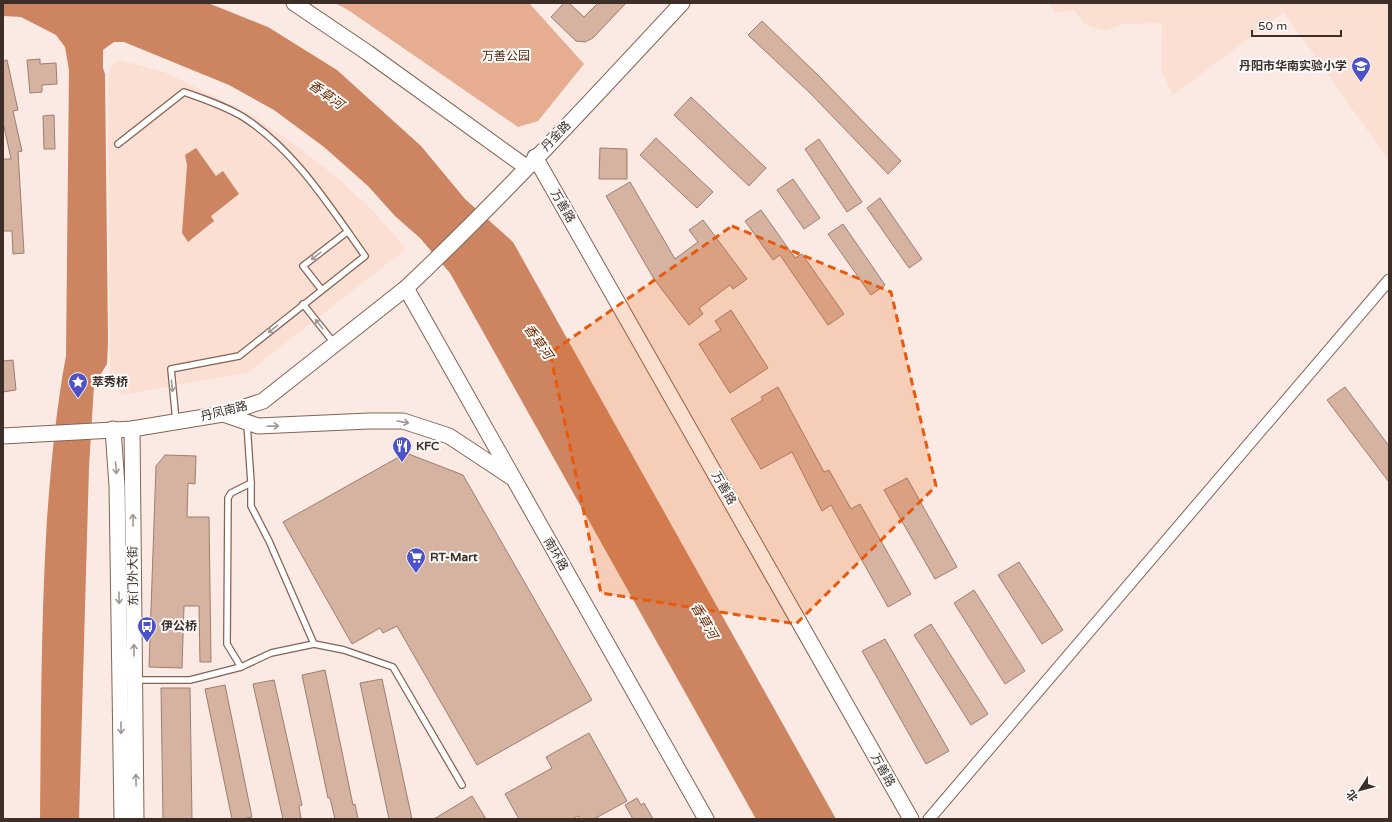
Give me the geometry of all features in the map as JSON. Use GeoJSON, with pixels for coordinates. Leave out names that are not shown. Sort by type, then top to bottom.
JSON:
{"type":"FeatureCollection","features":[{"type":"Feature","properties":{"kind":"main road","name":"万善路"},"geometry":{"type":"LineString","coordinates":[[294,3],[531,162],[911,819]]}},
{"type":"Feature","properties":{"kind":"main road","name":"丹金路"},"geometry":{"type":"LineString","coordinates":[[406,288],[531,162],[682,3]]}},
{"type":"Feature","properties":{"kind":"main road","name":"丹凤南路"},"geometry":{"type":"LineString","coordinates":[[3,436],[132,429],[223,414],[262,401],[406,288]]}},
{"type":"Feature","properties":{"kind":"main road","name":"南环路"},"geometry":{"type":"LineString","coordinates":[[406,288],[706,819]]}},
{"type":"Feature","properties":{"kind":"main road"},"geometry":{"type":"LineString","coordinates":[[223,414],[258,426],[403,421],[449,436],[513,478]]}},
{"type":"Feature","properties":{"kind":"main road","name":"东门外大街"},"geometry":{"type":"LineString","coordinates":[[113,429],[117,493],[122,819]]}},
{"type":"Feature","properties":{"kind":"main road","name":"东门外大街"},"geometry":{"type":"LineString","coordinates":[[132,429],[136,819]]}},
{"type":"Feature","properties":{"kind":"street"},"geometry":{"type":"LineString","coordinates":[[928,819],[1389,280]]}},
{"type":"Feature","properties":{"kind":"lane"},"geometry":{"type":"LineString","coordinates":[[118,144],[184,92],[220,105],[243,117],[264,132],[295,163],[365,256],[321,289],[239,356],[171,369],[176,421]]}},
{"type":"Feature","properties":{"kind":"lane"},"geometry":{"type":"LineString","coordinates":[[321,289],[303,266],[347,232]]}},
{"type":"Feature","properties":{"kind":"lane"},"geometry":{"type":"LineString","coordinates":[[303,304],[334,344]]}},
{"type":"Feature","properties":{"kind":"lane"},"geometry":{"type":"LineString","coordinates":[[245,406],[251,482],[251,506],[269,541],[314,644]]}},
{"type":"Feature","properties":{"kind":"lane"},"geometry":{"type":"LineString","coordinates":[[241,667],[228,644],[228,498],[231,493],[251,482]]}},
{"type":"Feature","properties":{"kind":"lane"},"geometry":{"type":"LineString","coordinates":[[135,680],[190,680],[241,667],[271,653],[314,644],[344,650],[394,667],[462,785]]}},
{"type":"Feature","properties":{"kind":"highlighted area"},"geometry":{"type":"Polygon","coordinates":[[[732,226],[891,292],[936,486],[796,624],[601,593],[550,353],[732,226]]]}},
{"type":"Feature","properties":{"kind":"shaded area","name":"丹阳市华南实验小学"},"geometry":{"type":"Polygon","coordinates":[[[1048,3],[1389,3],[1389,161],[1284,12],[1173,95],[1161,70],[1162,23],[1123,24],[1106,31],[1086,25],[1074,10],[1055,13],[1048,3]]]}},
{"type":"Feature","properties":{"kind":"shaded area"},"geometry":{"type":"Polygon","coordinates":[[[119,60],[164,72],[252,115],[291,142],[339,179],[376,214],[406,249],[247,373],[120,395],[119,384],[110,382],[108,73],[114,64],[119,60]]]}},
{"type":"Feature","properties":{"kind":"green space","name":"万善公园"},"geometry":{"type":"Polygon","coordinates":[[[335,3],[529,3],[584,64],[538,121],[518,127],[348,10],[335,3]]]}},
{"type":"Feature","properties":{"kind":"water","name":"香草河"},"geometry":{"type":"Polygon","coordinates":[[[3,3],[208,3],[268,27],[337,70],[421,146],[465,199],[513,242],[836,819],[756,819],[450,273],[420,238],[395,216],[368,186],[324,147],[274,110],[229,85],[124,42],[114,42],[103,50],[103,68],[105,74],[108,342],[107,364],[94,385],[89,467],[79,819],[40,819],[42,632],[47,519],[54,437],[66,356],[69,70],[65,47],[56,35],[21,17],[3,16],[3,3]]]}},
{"type":"Feature","properties":{"kind":"water"},"geometry":{"type":"Polygon","coordinates":[[[196,148],[216,176],[223,171],[239,194],[211,216],[214,221],[188,242],[182,233],[187,165],[185,155],[196,148]]]}},
{"type":"Feature","properties":{"kind":"building"},"geometry":{"type":"Polygon","coordinates":[[[564,3],[569,3],[584,17],[598,3],[626,3],[593,38],[585,42],[576,41],[551,17],[564,3]]]}},
{"type":"Feature","properties":{"kind":"building"},"geometry":{"type":"Polygon","coordinates":[[[762,21],[820,77],[901,161],[888,174],[810,93],[748,35],[762,21]]]}},
{"type":"Feature","properties":{"kind":"building"},"geometry":{"type":"Polygon","coordinates":[[[40,59],[40,64],[56,63],[57,84],[42,85],[42,92],[30,93],[27,60],[40,59]]]}},
{"type":"Feature","properties":{"kind":"building"},"geometry":{"type":"Polygon","coordinates":[[[7,60],[18,110],[13,111],[22,151],[18,152],[24,253],[13,254],[12,231],[3,231],[3,159],[11,159],[3,122],[3,61],[7,60]]]}},
{"type":"Feature","properties":{"kind":"building"},"geometry":{"type":"Polygon","coordinates":[[[691,97],[766,168],[749,186],[674,115],[691,97]]]}},
{"type":"Feature","properties":{"kind":"building"},"geometry":{"type":"Polygon","coordinates":[[[54,115],[55,149],[44,149],[43,116],[54,115]]]}},
{"type":"Feature","properties":{"kind":"building"},"geometry":{"type":"Polygon","coordinates":[[[656,138],[713,192],[697,208],[640,155],[656,138]]]}},
{"type":"Feature","properties":{"kind":"building"},"geometry":{"type":"Polygon","coordinates":[[[819,139],[862,202],[847,212],[805,149],[819,139]]]}},
{"type":"Feature","properties":{"kind":"building"},"geometry":{"type":"Polygon","coordinates":[[[600,148],[627,149],[627,179],[599,179],[600,148]]]}},
{"type":"Feature","properties":{"kind":"building"},"geometry":{"type":"Polygon","coordinates":[[[793,179],[820,218],[804,229],[777,190],[793,179]]]}},
{"type":"Feature","properties":{"kind":"building"},"geometry":{"type":"Polygon","coordinates":[[[630,182],[675,259],[698,242],[689,230],[703,220],[747,279],[733,289],[730,285],[699,308],[703,314],[689,325],[654,279],[606,196],[630,182]]]}},
{"type":"Feature","properties":{"kind":"building"},"geometry":{"type":"Polygon","coordinates":[[[880,198],[922,259],[909,268],[867,208],[880,198]]]}},
{"type":"Feature","properties":{"kind":"building"},"geometry":{"type":"Polygon","coordinates":[[[761,210],[795,258],[802,254],[844,314],[828,325],[780,255],[773,260],[745,221],[761,210]]]}},
{"type":"Feature","properties":{"kind":"building"},"geometry":{"type":"Polygon","coordinates":[[[843,224],[885,285],[871,295],[828,234],[843,224]]]}},
{"type":"Feature","properties":{"kind":"building"},"geometry":{"type":"Polygon","coordinates":[[[731,310],[768,368],[730,393],[699,344],[721,330],[715,321],[731,310]]]}},
{"type":"Feature","properties":{"kind":"building"},"geometry":{"type":"Polygon","coordinates":[[[13,360],[16,390],[3,392],[3,361],[13,360]]]}},
{"type":"Feature","properties":{"kind":"building"},"geometry":{"type":"Polygon","coordinates":[[[778,387],[824,472],[829,470],[851,509],[860,504],[911,594],[888,607],[831,505],[822,511],[792,452],[761,469],[731,419],[763,400],[761,397],[778,387]]]}},
{"type":"Feature","properties":{"kind":"building"},"geometry":{"type":"Polygon","coordinates":[[[1345,387],[1389,446],[1389,482],[1327,400],[1345,387]]]}},
{"type":"Feature","properties":{"kind":"building","name":"RT-Mart"},"geometry":{"type":"Polygon","coordinates":[[[406,453],[463,475],[592,700],[477,765],[397,626],[383,633],[380,628],[352,644],[283,522],[406,453]]]}},
{"type":"Feature","properties":{"kind":"building"},"geometry":{"type":"Polygon","coordinates":[[[165,455],[196,456],[195,484],[188,483],[187,517],[209,517],[211,662],[200,662],[199,606],[184,606],[182,668],[149,667],[156,466],[165,455]]]}},
{"type":"Feature","properties":{"kind":"building"},"geometry":{"type":"Polygon","coordinates":[[[907,478],[957,567],[935,579],[884,490],[907,478]]]}},
{"type":"Feature","properties":{"kind":"building"},"geometry":{"type":"Polygon","coordinates":[[[1019,562],[1063,630],[1042,644],[998,575],[1019,562]]]}},
{"type":"Feature","properties":{"kind":"building"},"geometry":{"type":"Polygon","coordinates":[[[974,590],[1025,671],[1005,684],[954,603],[974,590]]]}},
{"type":"Feature","properties":{"kind":"building"},"geometry":{"type":"Polygon","coordinates":[[[931,624],[988,714],[971,725],[914,635],[931,624]]]}},
{"type":"Feature","properties":{"kind":"building"},"geometry":{"type":"Polygon","coordinates":[[[885,639],[949,751],[926,764],[862,651],[885,639]]]}},
{"type":"Feature","properties":{"kind":"building"},"geometry":{"type":"Polygon","coordinates":[[[325,670],[353,805],[355,804],[358,819],[335,819],[330,798],[328,798],[302,675],[325,670]]]}},
{"type":"Feature","properties":{"kind":"building"},"geometry":{"type":"Polygon","coordinates":[[[382,679],[412,819],[389,819],[360,683],[382,679]]]}},
{"type":"Feature","properties":{"kind":"building"},"geometry":{"type":"Polygon","coordinates":[[[274,680],[302,805],[299,806],[301,819],[283,819],[253,684],[274,680]]]}},
{"type":"Feature","properties":{"kind":"building"},"geometry":{"type":"Polygon","coordinates":[[[225,685],[252,817],[242,819],[232,819],[205,689],[225,685]]]}},
{"type":"Feature","properties":{"kind":"building"},"geometry":{"type":"Polygon","coordinates":[[[161,688],[190,688],[192,819],[163,819],[161,688]]]}},
{"type":"Feature","properties":{"kind":"building"},"geometry":{"type":"Polygon","coordinates":[[[589,733],[627,801],[594,819],[580,819],[578,816],[572,819],[519,819],[505,794],[552,768],[546,757],[589,733]]]}},
{"type":"Feature","properties":{"kind":"building"},"geometry":{"type":"Polygon","coordinates":[[[472,796],[486,819],[434,819],[472,796]]]}},
{"type":"Feature","properties":{"kind":"building"},"geometry":{"type":"Polygon","coordinates":[[[637,798],[641,805],[644,803],[653,819],[633,819],[625,805],[637,798]]]}},
{"type":"Feature","properties":{"kind":"place","name":"丹阳市华南实验小学"},"geometry":{"type":"Point","coordinates":[1361,83]}},
{"type":"Feature","properties":{"kind":"place","name":"萃秀桥"},"geometry":{"type":"Point","coordinates":[78,399]}},
{"type":"Feature","properties":{"kind":"place","name":"KFC"},"geometry":{"type":"Point","coordinates":[402,463]}},
{"type":"Feature","properties":{"kind":"place","name":"RT-Mart"},"geometry":{"type":"Point","coordinates":[416,574]}},
{"type":"Feature","properties":{"kind":"place","name":"伊公桥"},"geometry":{"type":"Point","coordinates":[147,643]}}]}
